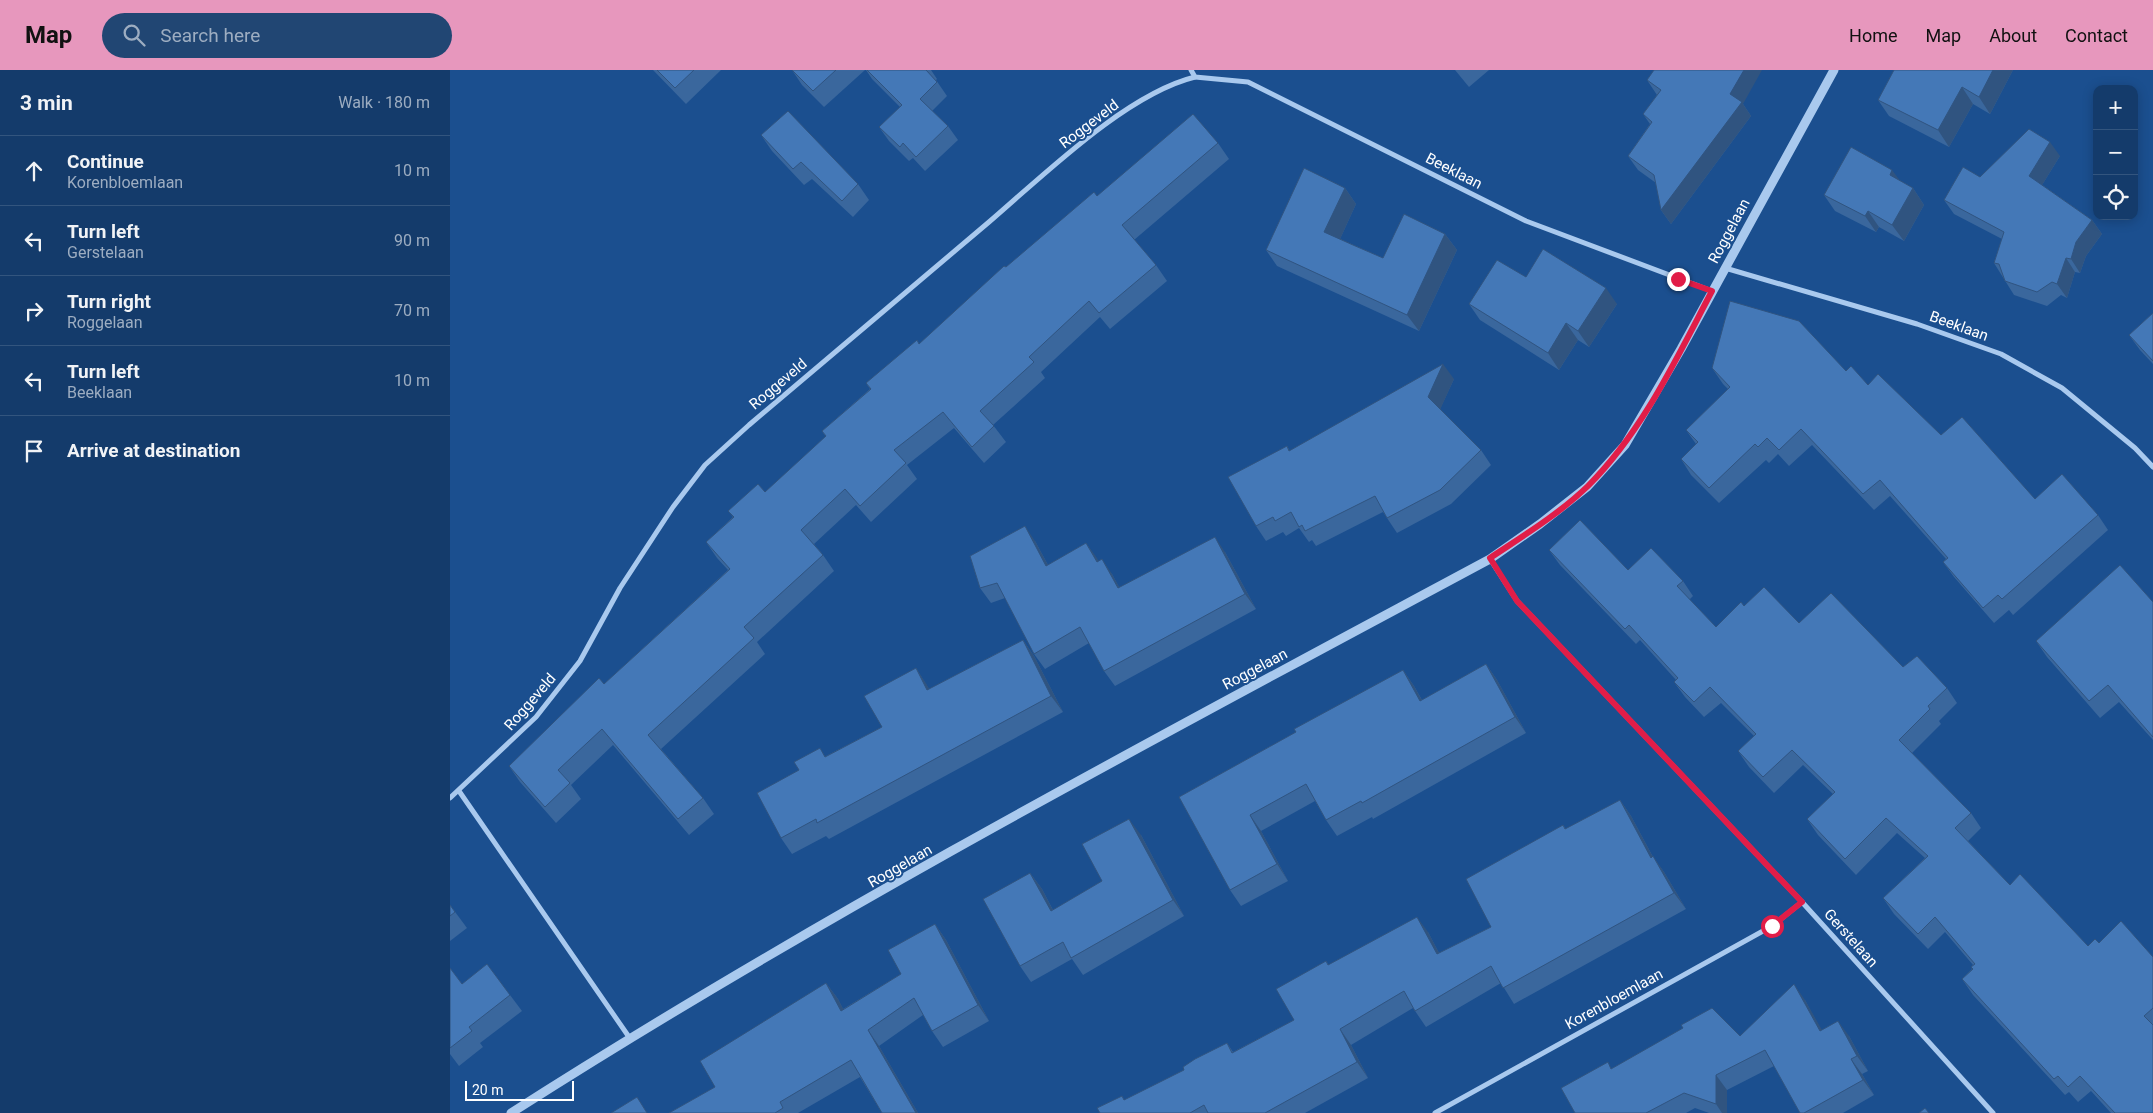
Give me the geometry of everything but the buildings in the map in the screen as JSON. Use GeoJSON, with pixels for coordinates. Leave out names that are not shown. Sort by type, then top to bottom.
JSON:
{"type":"FeatureCollection","features":[{"type":"Feature","properties":{"kind":"street"},"geometry":{"type":"LineString","coordinates":[[1191,70],[1195,77]]}},
{"type":"Feature","properties":{"kind":"street","name":"Roggelaan"},"geometry":{"type":"LineString","coordinates":[[511,1113],[629,1037],[1050,796],[1490,558],[1540,524],[1587,487],[1625,444],[1650,405],[1834,70]]}},
{"type":"Feature","properties":{"kind":"street","name":"Beeklaan"},"geometry":{"type":"LineString","coordinates":[[1195,77],[1248,82],[1526,221],[1712,291]]}},
{"type":"Feature","properties":{"kind":"street","name":"Roggeveld"},"geometry":{"type":"LineString","coordinates":[[450,798],[536,717],[580,661],[620,588],[673,507],[705,465],[749,425],[1081,144],[1148,96],[1176,82],[1195,77]]}},
{"type":"Feature","properties":{"kind":"street","name":"Beeklaan"},"geometry":{"type":"LineString","coordinates":[[1726,268],[1917,324],[2001,354],[2062,388],[2135,448],[2153,467]]}},
{"type":"Feature","properties":{"kind":"street","name":"Gerstelaan"},"geometry":{"type":"LineString","coordinates":[[1490,558],[1517,601],[1802,902],[1993,1113]]}},
{"type":"Feature","properties":{"kind":"street"},"geometry":{"type":"LineString","coordinates":[[459,791],[629,1037]]}},
{"type":"Feature","properties":{"kind":"street","name":"Korenbloemlaan"},"geometry":{"type":"LineString","coordinates":[[1435,1113],[1772,926],[1802,902]]}},
{"type":"Feature","properties":{"kind":"route"},"geometry":{"type":"LineString","coordinates":[[1678,279],[1712,291],[1650,405],[1625,444],[1587,487],[1540,524],[1490,558],[1517,601],[1802,902],[1772,926]]}}]}
